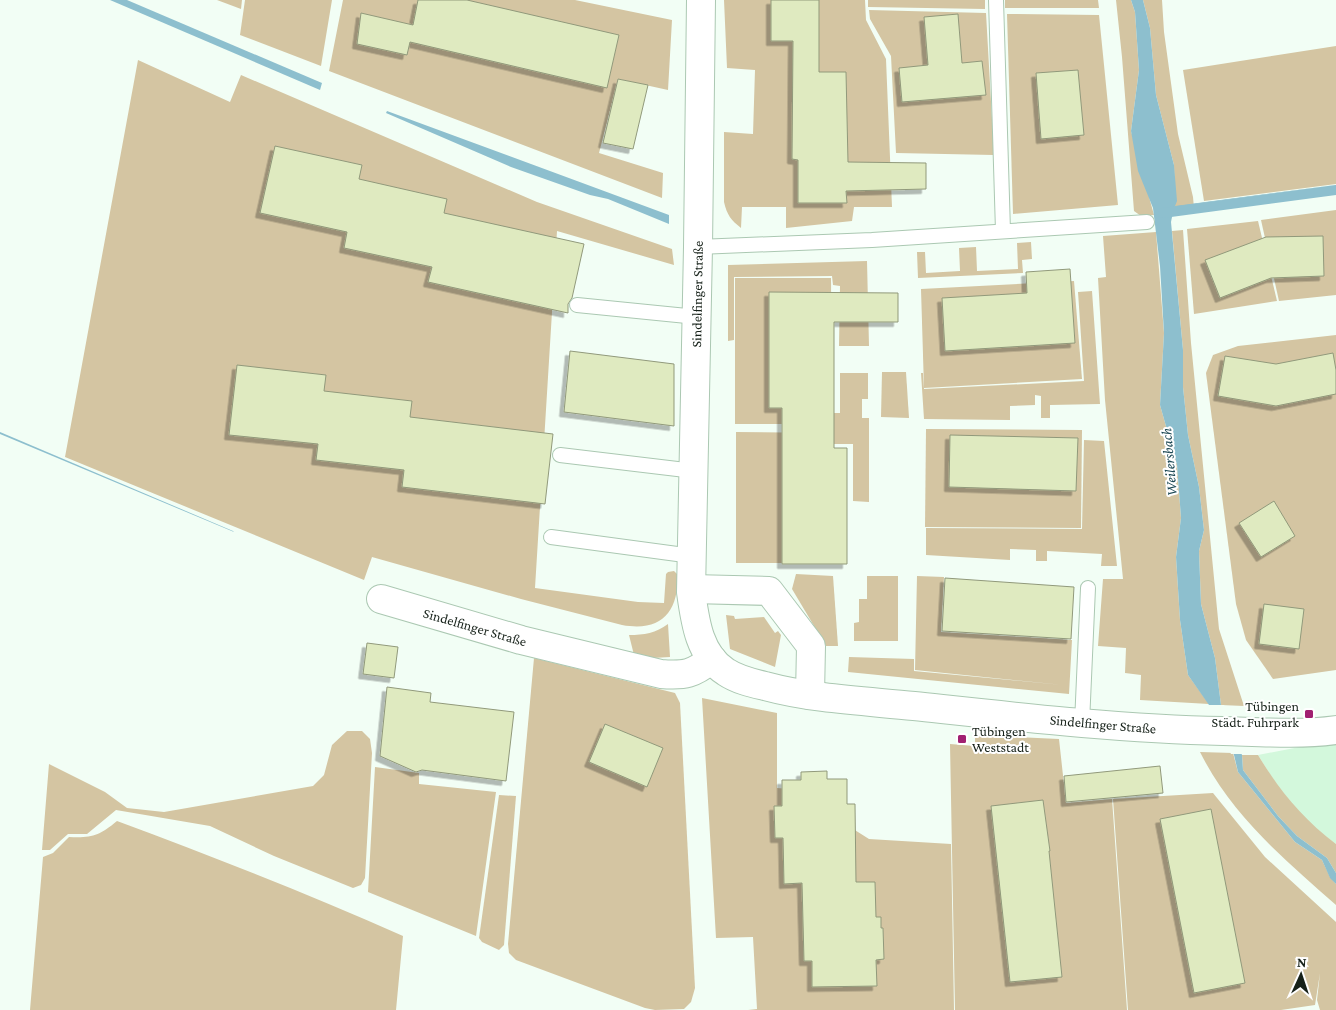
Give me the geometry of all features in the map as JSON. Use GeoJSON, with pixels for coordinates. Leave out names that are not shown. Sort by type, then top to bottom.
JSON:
{"type":"FeatureCollection","features":[{"type":"Feature","properties":{"kind":"street","name":"Sindelfinger Straße"},"geometry":{"type":"LineString","coordinates":[[700,0],[692,589],[694,615],[698,632],[706,653],[715,664],[727,673],[744,681],[778,689],[1082,723],[1269,733],[1336,730]]}},
{"type":"Feature","properties":{"kind":"street"},"geometry":{"type":"LineString","coordinates":[[692,589],[769,591],[811,646],[810,694]]}},
{"type":"Feature","properties":{"kind":"street","name":"Sindelfinger Straße"},"geometry":{"type":"LineString","coordinates":[[381,599],[521,640],[662,674],[679,676],[693,673],[712,660]]}},
{"type":"Feature","properties":{"kind":"lane"},"geometry":{"type":"LineString","coordinates":[[996,0],[1003,232]]}},
{"type":"Feature","properties":{"kind":"lane"},"geometry":{"type":"LineString","coordinates":[[698,247],[862,240],[1147,222]]}},
{"type":"Feature","properties":{"kind":"lane"},"geometry":{"type":"LineString","coordinates":[[577,304],[697,317]]}},
{"type":"Feature","properties":{"kind":"lane"},"geometry":{"type":"LineString","coordinates":[[560,455],[694,471]]}},
{"type":"Feature","properties":{"kind":"lane"},"geometry":{"type":"LineString","coordinates":[[552,537],[692,556]]}},
{"type":"Feature","properties":{"kind":"lane"},"geometry":{"type":"LineString","coordinates":[[1082,723],[1088,588]]}},
{"type":"Feature","properties":{"kind":"shaded area"},"geometry":{"type":"Polygon","coordinates":[[[217,0],[242,0],[241,9],[217,0]]]}},
{"type":"Feature","properties":{"kind":"shaded area"},"geometry":{"type":"Polygon","coordinates":[[[245,0],[332,0],[321,66],[240,35],[245,0]]]}},
{"type":"Feature","properties":{"kind":"shaded area"},"geometry":{"type":"Polygon","coordinates":[[[343,0],[575,0],[672,20],[668,90],[618,79],[599,153],[663,173],[662,198],[329,71],[343,0]]]}},
{"type":"Feature","properties":{"kind":"shaded area"},"geometry":{"type":"Polygon","coordinates":[[[724,0],[865,0],[866,20],[886,59],[892,207],[854,207],[852,221],[786,228],[786,207],[742,207],[741,228],[732,220],[724,202],[724,132],[753,134],[755,70],[727,68],[724,0]]]}},
{"type":"Feature","properties":{"kind":"shaded area"},"geometry":{"type":"Polygon","coordinates":[[[868,0],[985,0],[985,9],[868,7],[868,0]]]}},
{"type":"Feature","properties":{"kind":"shaded area"},"geometry":{"type":"Polygon","coordinates":[[[1005,0],[1098,0],[1099,8],[1005,8],[1005,0]]]}},
{"type":"Feature","properties":{"kind":"shaded area"},"geometry":{"type":"Polygon","coordinates":[[[1116,0],[1131,0],[1135,12],[1139,70],[1131,131],[1154,215],[1141,216],[1134,211],[1116,0]]]}},
{"type":"Feature","properties":{"kind":"shaded area"},"geometry":{"type":"Polygon","coordinates":[[[1143,0],[1162,0],[1164,32],[1178,134],[1194,208],[1175,208],[1174,165],[1156,95],[1150,28],[1143,0]]]}},
{"type":"Feature","properties":{"kind":"shaded area"},"geometry":{"type":"Polygon","coordinates":[[[869,10],[986,13],[994,155],[896,153],[891,56],[870,19],[869,10]]]}},
{"type":"Feature","properties":{"kind":"shaded area"},"geometry":{"type":"Polygon","coordinates":[[[1007,14],[1099,15],[1118,205],[1013,214],[1007,14]]]}},
{"type":"Feature","properties":{"kind":"shaded area"},"geometry":{"type":"Polygon","coordinates":[[[1336,46],[1336,184],[1204,201],[1183,70],[1336,46]]]}},
{"type":"Feature","properties":{"kind":"shaded area"},"geometry":{"type":"Polygon","coordinates":[[[138,60],[230,102],[241,75],[537,202],[672,249],[674,265],[557,231],[535,588],[638,602],[664,603],[666,574],[674,571],[678,575],[675,600],[665,617],[647,625],[622,625],[372,557],[364,580],[65,457],[138,60]]]}},
{"type":"Feature","properties":{"kind":"shaded area"},"geometry":{"type":"Polygon","coordinates":[[[1336,210],[1336,295],[1279,301],[1261,220],[1336,210]]]}},
{"type":"Feature","properties":{"kind":"shaded area"},"geometry":{"type":"Polygon","coordinates":[[[1258,221],[1277,301],[1194,314],[1187,229],[1258,221]]]}},
{"type":"Feature","properties":{"kind":"shaded area"},"geometry":{"type":"Polygon","coordinates":[[[1183,230],[1191,343],[1219,629],[1244,706],[1221,705],[1215,658],[1201,604],[1199,551],[1204,530],[1199,487],[1188,435],[1183,387],[1183,350],[1172,231],[1183,230]]]}},
{"type":"Feature","properties":{"kind":"shaded area"},"geometry":{"type":"Polygon","coordinates":[[[1156,232],[1164,333],[1160,405],[1177,465],[1181,518],[1176,557],[1180,620],[1188,675],[1209,704],[1140,700],[1141,675],[1125,673],[1126,648],[1098,646],[1103,579],[1123,579],[1105,400],[1098,278],[1106,277],[1103,236],[1156,232]]]}},
{"type":"Feature","properties":{"kind":"shaded area"},"geometry":{"type":"Polygon","coordinates":[[[1031,242],[1032,259],[1022,260],[1023,273],[918,278],[917,252],[925,252],[926,273],[960,271],[959,248],[976,247],[977,271],[1018,269],[1017,243],[1031,242]]]}},
{"type":"Feature","properties":{"kind":"shaded area"},"geometry":{"type":"Polygon","coordinates":[[[867,261],[869,346],[839,346],[840,286],[833,285],[832,276],[734,277],[734,340],[728,341],[728,265],[867,261]]]}},
{"type":"Feature","properties":{"kind":"shaded area"},"geometry":{"type":"Polygon","coordinates":[[[735,278],[831,278],[832,424],[735,424],[735,278]]]}},
{"type":"Feature","properties":{"kind":"shaded area"},"geometry":{"type":"Polygon","coordinates":[[[1074,281],[1082,379],[924,388],[921,289],[1074,281]]]}},
{"type":"Feature","properties":{"kind":"shaded area"},"geometry":{"type":"Polygon","coordinates":[[[1092,291],[1100,404],[1050,405],[1050,418],[1041,418],[1041,396],[1035,395],[1035,405],[1010,406],[1010,420],[924,419],[921,373],[923,373],[924,389],[1084,381],[1078,292],[1092,291]]]}},
{"type":"Feature","properties":{"kind":"shaded area"},"geometry":{"type":"Polygon","coordinates":[[[1336,335],[1336,670],[1273,679],[1246,640],[1236,604],[1206,373],[1213,355],[1238,346],[1336,335]]]}},
{"type":"Feature","properties":{"kind":"shaded area"},"geometry":{"type":"Polygon","coordinates":[[[882,372],[906,372],[909,418],[881,417],[882,372]]]}},
{"type":"Feature","properties":{"kind":"shaded area"},"geometry":{"type":"Polygon","coordinates":[[[840,373],[868,373],[868,399],[862,399],[862,418],[869,418],[869,502],[853,501],[853,444],[834,444],[834,413],[840,413],[840,373]]]}},
{"type":"Feature","properties":{"kind":"shaded area"},"geometry":{"type":"Polygon","coordinates":[[[926,429],[1082,430],[1081,528],[925,527],[926,429]]]}},
{"type":"Feature","properties":{"kind":"shaded area"},"geometry":{"type":"Polygon","coordinates":[[[736,432],[832,433],[832,563],[736,563],[736,432]]]}},
{"type":"Feature","properties":{"kind":"shaded area"},"geometry":{"type":"Polygon","coordinates":[[[1084,440],[1104,441],[1117,566],[1101,566],[1102,554],[1047,551],[1047,561],[1036,561],[1036,550],[1010,549],[1010,560],[926,555],[926,528],[1082,529],[1084,440]]]}},
{"type":"Feature","properties":{"kind":"shaded area"},"geometry":{"type":"Polygon","coordinates":[[[796,574],[833,576],[838,646],[826,646],[792,589],[796,574]]]}},
{"type":"Feature","properties":{"kind":"shaded area"},"geometry":{"type":"Polygon","coordinates":[[[867,576],[898,576],[898,641],[854,641],[854,623],[859,622],[859,599],[867,599],[867,576]]]}},
{"type":"Feature","properties":{"kind":"shaded area"},"geometry":{"type":"Polygon","coordinates":[[[917,576],[944,577],[941,632],[1072,640],[1069,694],[848,672],[849,657],[914,659],[914,671],[1063,685],[915,670],[917,576]]]}},
{"type":"Feature","properties":{"kind":"shaded area"},"geometry":{"type":"Polygon","coordinates":[[[726,615],[734,616],[735,619],[764,617],[775,633],[778,631],[781,635],[775,667],[730,649],[726,615]]]}},
{"type":"Feature","properties":{"kind":"shaded area"},"geometry":{"type":"Polygon","coordinates":[[[668,624],[670,657],[635,659],[629,635],[650,633],[668,624]]]}},
{"type":"Feature","properties":{"kind":"shaded area"},"geometry":{"type":"Polygon","coordinates":[[[534,658],[675,693],[680,703],[695,988],[691,1002],[684,1009],[655,1010],[645,1008],[516,960],[509,953],[508,944],[534,658]]]}},
{"type":"Feature","properties":{"kind":"shaded area"},"geometry":{"type":"Polygon","coordinates":[[[702,698],[777,713],[777,788],[790,789],[869,839],[951,844],[954,1010],[748,1010],[757,1009],[753,937],[716,938],[702,698]]]}},
{"type":"Feature","properties":{"kind":"shaded area"},"geometry":{"type":"Polygon","coordinates":[[[347,731],[362,731],[370,739],[372,753],[365,878],[361,885],[353,888],[274,856],[210,826],[116,810],[87,834],[68,834],[50,850],[42,850],[49,764],[105,792],[127,808],[164,812],[313,786],[324,775],[332,745],[347,731]]]}},
{"type":"Feature","properties":{"kind":"shaded area"},"geometry":{"type":"Polygon","coordinates":[[[975,735],[1059,739],[1066,803],[1112,799],[1127,1010],[955,1010],[950,744],[975,746],[975,735]]]}},
{"type":"Feature","properties":{"kind":"shaded area"},"geometry":{"type":"Polygon","coordinates":[[[1336,740],[1336,844],[1316,829],[1297,810],[1276,784],[1258,755],[1336,740]]]}},
{"type":"Feature","properties":{"kind":"shaded area"},"geometry":{"type":"Polygon","coordinates":[[[1200,752],[1233,753],[1238,772],[1295,842],[1322,860],[1330,877],[1336,884],[1336,905],[1297,871],[1243,816],[1227,796],[1200,752]]]}},
{"type":"Feature","properties":{"kind":"shaded area"},"geometry":{"type":"Polygon","coordinates":[[[1242,755],[1258,755],[1292,803],[1336,844],[1336,873],[1327,858],[1297,836],[1278,816],[1243,770],[1242,755]]]}},
{"type":"Feature","properties":{"kind":"shaded area"},"geometry":{"type":"Polygon","coordinates":[[[375,767],[419,773],[419,784],[496,792],[476,936],[368,892],[375,767]]]}},
{"type":"Feature","properties":{"kind":"shaded area"},"geometry":{"type":"Polygon","coordinates":[[[1213,793],[1265,857],[1336,922],[1336,1010],[1320,1010],[1317,1000],[1320,973],[1315,1005],[1281,1010],[1128,1010],[1113,799],[1213,793]]]}},
{"type":"Feature","properties":{"kind":"shaded area"},"geometry":{"type":"Polygon","coordinates":[[[499,795],[516,796],[504,945],[499,950],[482,942],[479,938],[499,795]]]}},
{"type":"Feature","properties":{"kind":"shaded area"},"geometry":{"type":"Polygon","coordinates":[[[117,821],[261,876],[403,936],[396,1010],[30,1010],[43,857],[53,853],[69,837],[95,835],[117,821]]]}},
{"type":"Feature","properties":{"kind":"water"},"geometry":{"type":"Polygon","coordinates":[[[110,0],[127,0],[322,83],[320,90],[110,0]]]}},
{"type":"Feature","properties":{"kind":"water"},"geometry":{"type":"Polygon","coordinates":[[[1131,0],[1143,0],[1150,28],[1156,95],[1174,165],[1177,201],[1175,206],[1336,185],[1174,207],[1171,222],[1183,350],[1183,387],[1188,435],[1199,487],[1204,530],[1199,551],[1201,604],[1215,658],[1221,705],[1242,755],[1243,770],[1278,816],[1297,836],[1327,858],[1336,873],[1336,884],[1330,878],[1322,860],[1295,842],[1238,772],[1234,755],[1209,705],[1188,675],[1180,620],[1176,557],[1181,518],[1177,465],[1160,405],[1164,333],[1160,266],[1153,208],[1138,171],[1131,131],[1139,70],[1135,12],[1131,0]]]}},
{"type":"Feature","properties":{"kind":"water"},"geometry":{"type":"Polygon","coordinates":[[[387,111],[669,215],[669,224],[608,199],[590,195],[511,167],[386,113],[387,111]]]}},
{"type":"Feature","properties":{"kind":"water"},"geometry":{"type":"Polygon","coordinates":[[[0,432],[233,531],[234,532],[0,434],[0,432]]]}},
{"type":"Feature","properties":{"kind":"pier"},"geometry":{"type":"Polygon","coordinates":[[[1206,705],[1224,705],[1244,754],[1231,754],[1206,705]]]}},
{"type":"Feature","properties":{"kind":"building"},"geometry":{"type":"Polygon","coordinates":[[[418,0],[467,0],[619,35],[607,88],[410,42],[407,55],[357,44],[361,13],[413,25],[418,0]]]}},
{"type":"Feature","properties":{"kind":"building"},"geometry":{"type":"Polygon","coordinates":[[[771,0],[819,0],[819,72],[846,72],[848,162],[926,163],[926,189],[846,191],[847,203],[798,203],[798,160],[792,159],[793,41],[771,41],[771,0]]]}},
{"type":"Feature","properties":{"kind":"building"},"geometry":{"type":"Polygon","coordinates":[[[958,14],[962,63],[982,61],[986,95],[902,102],[899,68],[928,65],[924,17],[958,14]]]}},
{"type":"Feature","properties":{"kind":"building"},"geometry":{"type":"Polygon","coordinates":[[[1078,70],[1084,135],[1041,139],[1036,73],[1078,70]]]}},
{"type":"Feature","properties":{"kind":"building"},"geometry":{"type":"Polygon","coordinates":[[[618,79],[648,85],[633,149],[603,143],[618,79]]]}},
{"type":"Feature","properties":{"kind":"building"},"geometry":{"type":"Polygon","coordinates":[[[275,146],[362,165],[359,179],[447,199],[444,213],[584,244],[572,298],[568,304],[568,313],[428,282],[432,267],[344,248],[347,232],[260,213],[275,146]]]}},
{"type":"Feature","properties":{"kind":"building"},"geometry":{"type":"Polygon","coordinates":[[[1323,236],[1324,276],[1271,278],[1220,298],[1205,260],[1266,237],[1323,236]]]}},
{"type":"Feature","properties":{"kind":"building"},"geometry":{"type":"Polygon","coordinates":[[[1070,269],[1075,343],[945,351],[942,298],[1027,293],[1026,272],[1070,269]]]}},
{"type":"Feature","properties":{"kind":"building"},"geometry":{"type":"Polygon","coordinates":[[[769,292],[898,293],[898,322],[834,322],[834,448],[847,448],[847,564],[782,564],[782,408],[769,408],[769,292]]]}},
{"type":"Feature","properties":{"kind":"building"},"geometry":{"type":"Polygon","coordinates":[[[570,351],[674,364],[674,426],[564,412],[570,351]]]}},
{"type":"Feature","properties":{"kind":"building"},"geometry":{"type":"Polygon","coordinates":[[[1333,353],[1336,370],[1336,394],[1276,406],[1218,396],[1225,356],[1276,364],[1333,353]]]}},
{"type":"Feature","properties":{"kind":"building"},"geometry":{"type":"Polygon","coordinates":[[[237,365],[326,375],[324,391],[412,401],[410,417],[553,434],[545,504],[402,487],[404,470],[316,460],[318,444],[229,435],[237,365]]]}},
{"type":"Feature","properties":{"kind":"building"},"geometry":{"type":"Polygon","coordinates":[[[950,435],[1078,438],[1076,491],[949,487],[950,435]]]}},
{"type":"Feature","properties":{"kind":"building"},"geometry":{"type":"Polygon","coordinates":[[[1274,501],[1295,536],[1261,557],[1239,523],[1274,501]]]}},
{"type":"Feature","properties":{"kind":"building"},"geometry":{"type":"Polygon","coordinates":[[[945,578],[1074,587],[1071,639],[942,631],[945,578]]]}},
{"type":"Feature","properties":{"kind":"building"},"geometry":{"type":"Polygon","coordinates":[[[1264,604],[1304,609],[1299,649],[1259,644],[1264,604]]]}},
{"type":"Feature","properties":{"kind":"building"},"geometry":{"type":"Polygon","coordinates":[[[367,643],[398,647],[394,678],[363,674],[367,643]]]}},
{"type":"Feature","properties":{"kind":"building"},"geometry":{"type":"Polygon","coordinates":[[[387,687],[431,693],[430,702],[514,712],[506,781],[422,770],[416,772],[380,756],[387,687]]]}},
{"type":"Feature","properties":{"kind":"building"},"geometry":{"type":"Polygon","coordinates":[[[605,724],[663,748],[647,787],[589,762],[605,724]]]}},
{"type":"Feature","properties":{"kind":"building"},"geometry":{"type":"Polygon","coordinates":[[[1160,766],[1163,793],[1066,802],[1064,776],[1160,766]]]}},
{"type":"Feature","properties":{"kind":"building"},"geometry":{"type":"Polygon","coordinates":[[[827,771],[827,779],[847,779],[847,804],[855,804],[856,882],[875,882],[876,917],[881,917],[884,959],[876,960],[877,986],[812,987],[812,961],[804,961],[802,883],[784,884],[783,838],[775,838],[774,806],[782,806],[782,780],[801,780],[801,772],[827,771]]]}},
{"type":"Feature","properties":{"kind":"building"},"geometry":{"type":"Polygon","coordinates":[[[1043,800],[1050,851],[1062,977],[1010,982],[991,806],[1043,800]]]}},
{"type":"Feature","properties":{"kind":"building"},"geometry":{"type":"Polygon","coordinates":[[[1211,809],[1245,983],[1194,993],[1160,819],[1211,809]]]}},
{"type":"Feature","properties":{"kind":"waterway"},"geometry":{"type":"LineString","coordinates":[[1163,213],[1336,190]]}},
{"type":"Feature","properties":{"kind":"place","name":"Tübingen Städt. Fuhrpark"},"geometry":{"type":"Point","coordinates":[1309,714]}},
{"type":"Feature","properties":{"kind":"place","name":"Tübingen Weststadt"},"geometry":{"type":"Point","coordinates":[962,739]}},
{"type":"Feature","properties":{"kind":"water label","name":"Weilersbach"},"geometry":{"type":"Point","coordinates":[1169,462]}}]}
